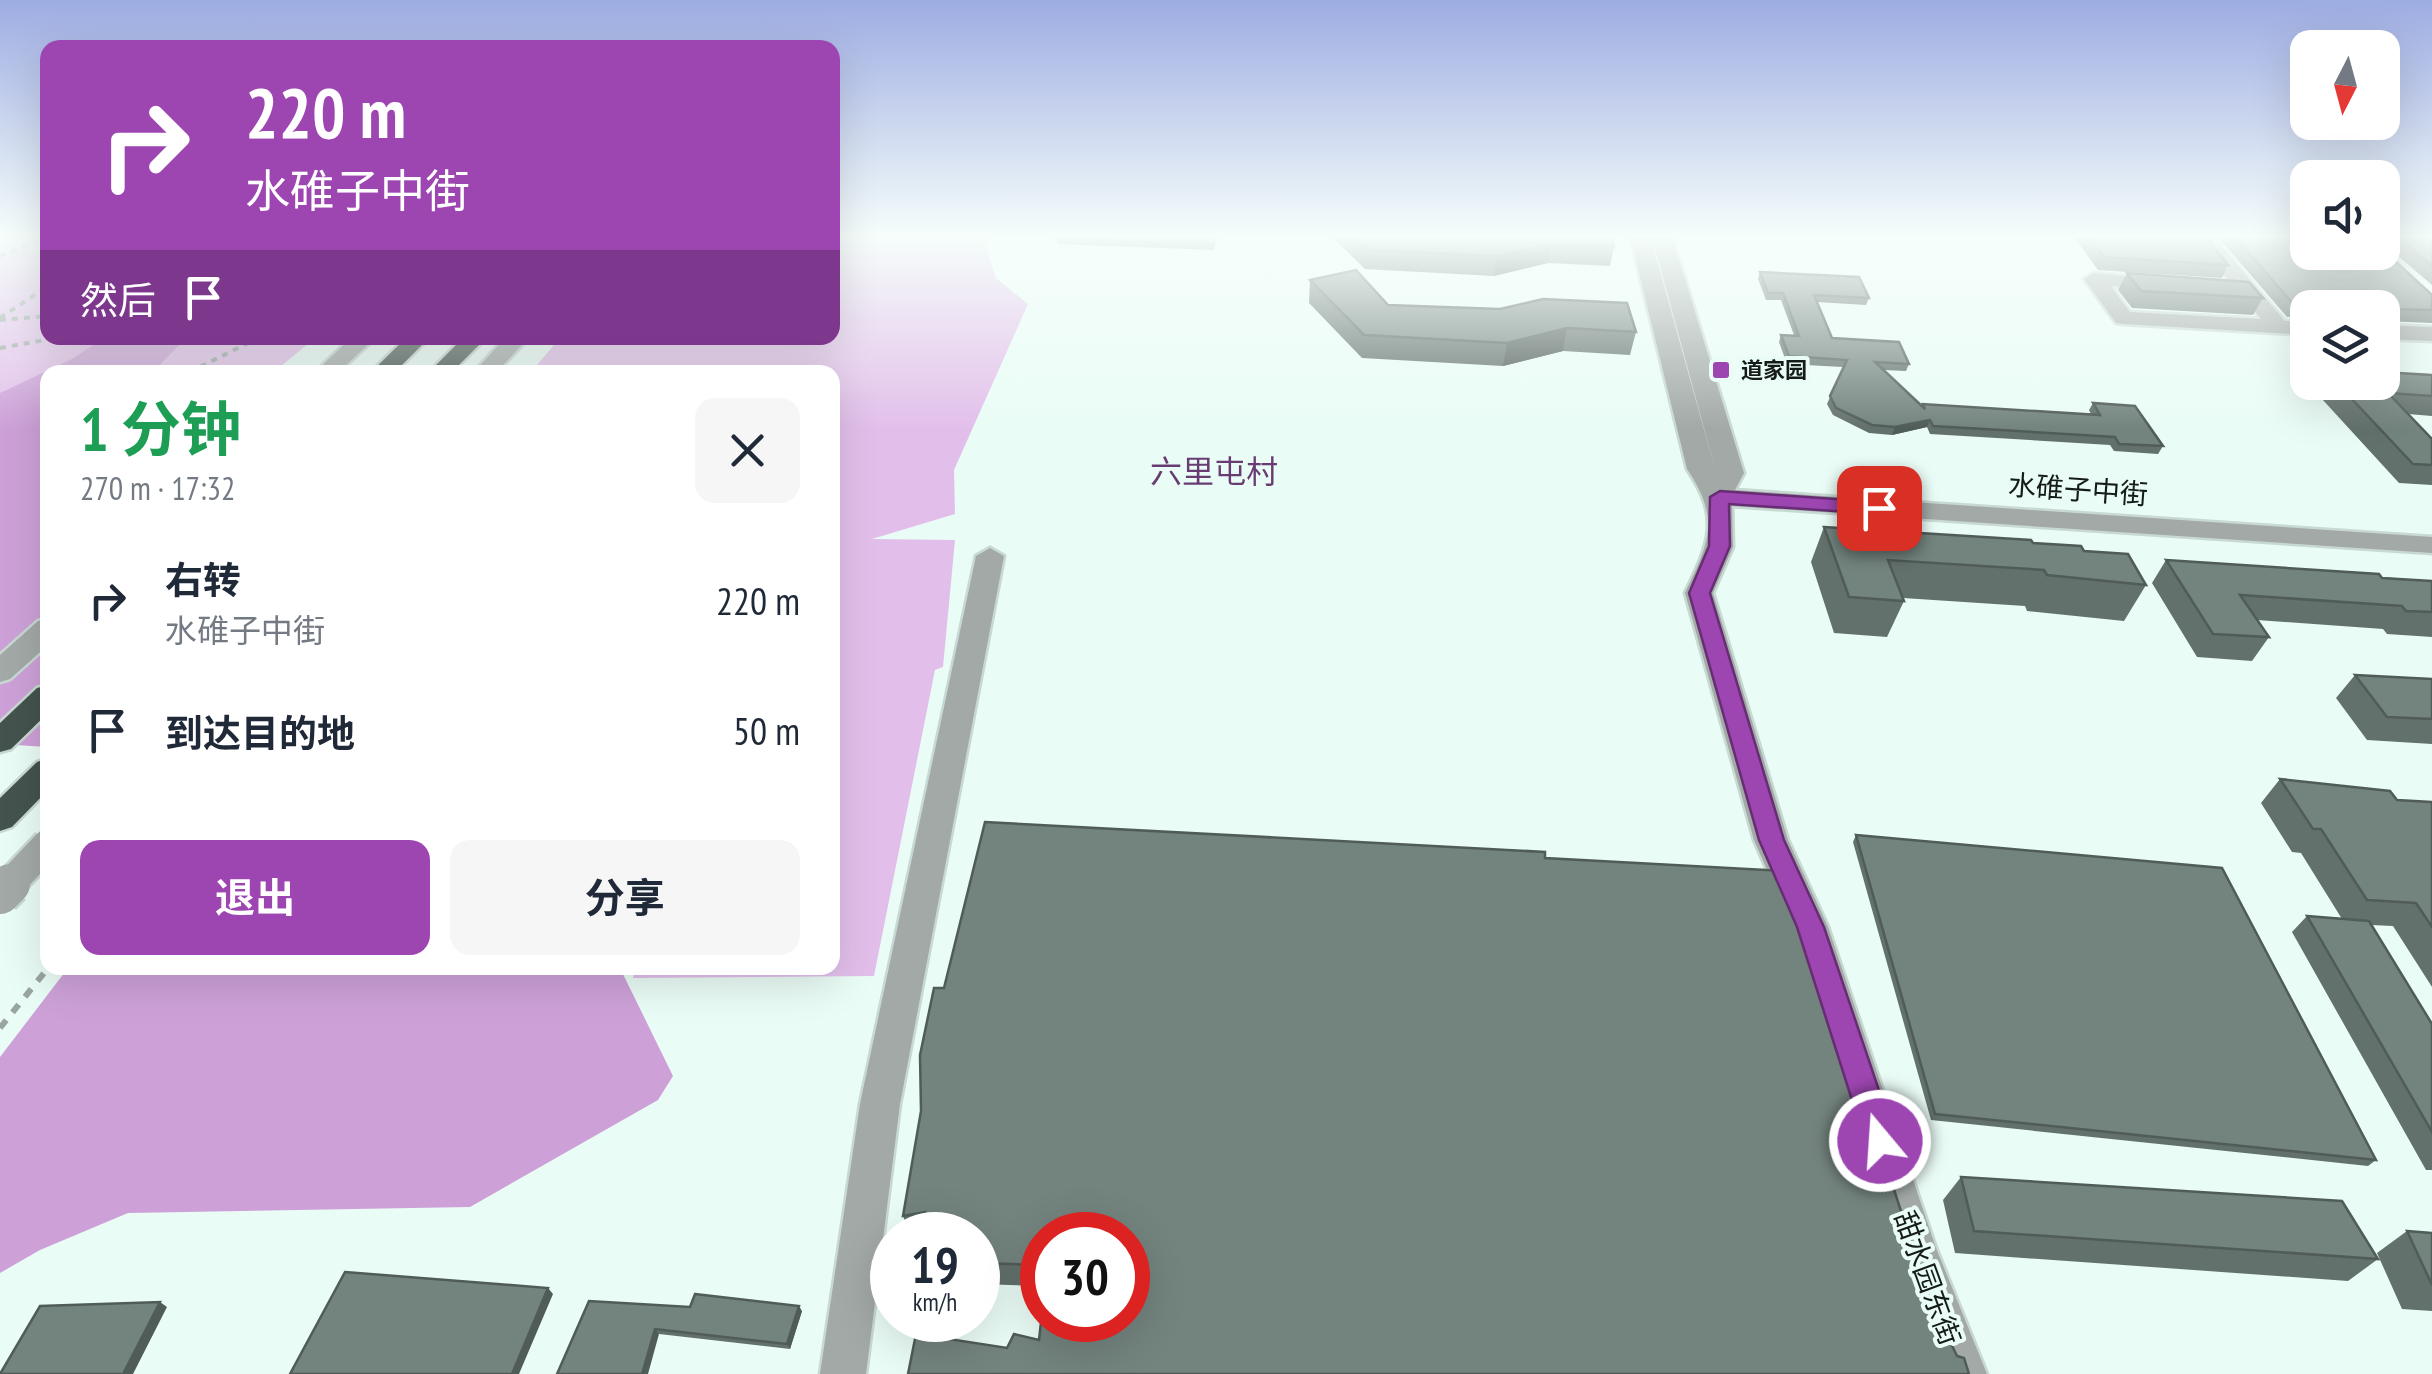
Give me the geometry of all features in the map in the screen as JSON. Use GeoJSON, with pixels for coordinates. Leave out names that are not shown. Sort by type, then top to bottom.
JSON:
{"type":"FeatureCollection","features":[{"type":"Feature","properties":{"kind":"highway"},"geometry":{"type":"LineString","coordinates":[[389,365],[411,345]]}},
{"type":"Feature","properties":{"kind":"highway"},"geometry":{"type":"LineString","coordinates":[[447,365],[468,345]]}},
{"type":"Feature","properties":{"kind":"highway"},"geometry":{"type":"LineString","coordinates":[[0,741],[40,703]]}},
{"type":"Feature","properties":{"kind":"highway"},"geometry":{"type":"LineString","coordinates":[[0,818],[40,778]]}},
{"type":"Feature","properties":{"kind":"street","name":"甜水园东街"},"geometry":{"type":"LineString","coordinates":[[1657,300],[1700,469],[1720,497]]}},
{"type":"Feature","properties":{"kind":"street","name":"甜水园东街"},"geometry":{"type":"LineString","coordinates":[[1681,300],[1731,472],[1720,497],[1720,546],[1700,593],[1771,840],[1810,927],[1915,1248],[1964,1374]]}},
{"type":"Feature","properties":{"kind":"street"},"geometry":{"type":"LineString","coordinates":[[2110,300],[2124,318],[2290,327]]}},
{"type":"Feature","properties":{"kind":"street"},"geometry":{"type":"LineString","coordinates":[[2256,300],[2279,327]]}},
{"type":"Feature","properties":{"kind":"street"},"geometry":{"type":"LineString","coordinates":[[2400,333],[2432,334]]}},
{"type":"Feature","properties":{"kind":"street"},"geometry":{"type":"LineString","coordinates":[[334,365],[356,345]]}},
{"type":"Feature","properties":{"kind":"street"},"geometry":{"type":"LineString","coordinates":[[492,365],[511,345]]}},
{"type":"Feature","properties":{"kind":"street","name":"水碓子中街"},"geometry":{"type":"LineString","coordinates":[[1720,497],[2432,545]]}},
{"type":"Feature","properties":{"kind":"street"},"geometry":{"type":"LineString","coordinates":[[843,1374],[880,1104],[990,556]]}},
{"type":"Feature","properties":{"kind":"street"},"geometry":{"type":"LineString","coordinates":[[0,672],[40,635]]}},
{"type":"Feature","properties":{"kind":"street"},"geometry":{"type":"LineString","coordinates":[[0,894],[40,852]]}},
{"type":"Feature","properties":{"kind":"path"},"geometry":{"type":"LineString","coordinates":[[0,319],[27,300]]}},
{"type":"Feature","properties":{"kind":"path"},"geometry":{"type":"LineString","coordinates":[[0,319],[40,316]]}},
{"type":"Feature","properties":{"kind":"path"},"geometry":{"type":"LineString","coordinates":[[0,348],[40,341]]}},
{"type":"Feature","properties":{"kind":"path"},"geometry":{"type":"LineString","coordinates":[[204,365],[244,345]]}},
{"type":"Feature","properties":{"kind":"path"},"geometry":{"type":"LineString","coordinates":[[0,1028],[42,975]]}},
{"type":"Feature","properties":{"kind":"shaded area"},"geometry":{"type":"Polygon","coordinates":[[[0,300],[40,300],[40,345],[307,345],[282,365],[40,365],[40,412],[0,615],[0,300]]]}},
{"type":"Feature","properties":{"kind":"shaded area"},"geometry":{"type":"Polygon","coordinates":[[[840,300],[1023,300],[1028,304],[954,470],[955,514],[872,539],[955,540],[943,667],[935,670],[874,976],[633,978],[840,975],[840,365],[537,365],[554,345],[840,345],[840,300]]]}},
{"type":"Feature","properties":{"kind":"shaded area"},"geometry":{"type":"Polygon","coordinates":[[[93,345],[179,345],[160,365],[59,365],[93,345]]]}},
{"type":"Feature","properties":{"kind":"shaded area"},"geometry":{"type":"Polygon","coordinates":[[[40,374],[40,747],[0,744],[0,393],[40,374]]]}},
{"type":"Feature","properties":{"kind":"shaded area"},"geometry":{"type":"Polygon","coordinates":[[[63,975],[623,975],[673,1076],[658,1100],[470,1207],[128,1213],[40,1250],[0,1273],[0,1057],[63,975]]]}},
{"type":"Feature","properties":{"kind":"building"},"geometry":{"type":"Polygon","coordinates":[[[1330,300],[1500,309],[1538,300],[1627,303],[1636,332],[1567,328],[1507,343],[1364,335],[1330,300]]]}},
{"type":"Feature","properties":{"kind":"building"},"geometry":{"type":"Polygon","coordinates":[[[1786,300],[1816,300],[1832,338],[1899,342],[1909,364],[1875,362],[1925,409],[1923,404],[2100,415],[2093,403],[2135,406],[2163,446],[2119,444],[2115,437],[1933,426],[1930,420],[1895,427],[1872,425],[1836,408],[1830,396],[1847,360],[1789,356],[1781,335],[1799,336],[1786,300]]]}},
{"type":"Feature","properties":{"kind":"building"},"geometry":{"type":"Polygon","coordinates":[[[2400,300],[2432,300],[2432,310],[2400,309],[2400,300]]]}},
{"type":"Feature","properties":{"kind":"building"},"geometry":{"type":"Polygon","coordinates":[[[2400,373],[2432,375],[2432,396],[2400,394],[2400,373]]]}},
{"type":"Feature","properties":{"kind":"building"},"geometry":{"type":"Polygon","coordinates":[[[2353,400],[2395,400],[2432,439],[2432,465],[2413,464],[2353,400]]]}},
{"type":"Feature","properties":{"kind":"building"},"geometry":{"type":"Polygon","coordinates":[[[1824,527],[2031,540],[2081,546],[2084,551],[2128,554],[2146,585],[2047,575],[2044,570],[1888,560],[1904,601],[1849,597],[1824,527]]]}},
{"type":"Feature","properties":{"kind":"building"},"geometry":{"type":"Polygon","coordinates":[[[2166,560],[2432,581],[2432,612],[2406,611],[2402,606],[2240,595],[2269,637],[2213,634],[2166,560]]]}},
{"type":"Feature","properties":{"kind":"building"},"geometry":{"type":"Polygon","coordinates":[[[2355,675],[2432,679],[2432,719],[2387,717],[2355,675]]]}},
{"type":"Feature","properties":{"kind":"building"},"geometry":{"type":"Polygon","coordinates":[[[2280,779],[2390,791],[2397,800],[2432,802],[2432,927],[2416,903],[2367,900],[2321,829],[2313,829],[2280,779]]]}},
{"type":"Feature","properties":{"kind":"building"},"geometry":{"type":"Polygon","coordinates":[[[985,822],[1545,852],[1545,858],[1783,871],[1801,904],[1813,955],[1818,955],[1910,1239],[1946,1333],[1957,1356],[1964,1358],[1969,1374],[908,1374],[914,1342],[968,1342],[1007,1348],[1014,1334],[1020,1335],[1020,1342],[1150,1342],[1150,1212],[1020,1212],[1020,1264],[1000,1264],[1000,1212],[904,1212],[921,1111],[920,1055],[934,988],[944,988],[985,822]]]}},
{"type":"Feature","properties":{"kind":"building"},"geometry":{"type":"Polygon","coordinates":[[[1856,835],[2222,868],[2376,1160],[1935,1114],[1856,835]]]}},
{"type":"Feature","properties":{"kind":"building"},"geometry":{"type":"Polygon","coordinates":[[[2307,916],[2369,921],[2432,1024],[2432,1132],[2307,916]]]}},
{"type":"Feature","properties":{"kind":"building"},"geometry":{"type":"Polygon","coordinates":[[[1961,1177],[2342,1201],[2378,1259],[1974,1231],[1961,1177]]]}},
{"type":"Feature","properties":{"kind":"building"},"geometry":{"type":"Polygon","coordinates":[[[2407,1231],[2432,1233],[2432,1285],[2407,1231]]]}},
{"type":"Feature","properties":{"kind":"building"},"geometry":{"type":"Polygon","coordinates":[[[345,1272],[548,1288],[512,1374],[290,1374],[345,1272]]]}},
{"type":"Feature","properties":{"kind":"building"},"geometry":{"type":"Polygon","coordinates":[[[695,1294],[799,1306],[787,1344],[655,1329],[642,1374],[557,1374],[589,1301],[690,1307],[695,1294]]]}},
{"type":"Feature","properties":{"kind":"building"},"geometry":{"type":"Polygon","coordinates":[[[160,1302],[123,1374],[0,1374],[40,1306],[160,1302]]]}},
{"type":"Feature","properties":{"kind":"place","name":"道家园"},"geometry":{"type":"Point","coordinates":[1721,370]}},
{"type":"Feature","properties":{"kind":"district","name":"六里屯村"},"geometry":{"type":"Point","coordinates":[1214,471]}},
{"type":"Feature","properties":{"kind":"route"},"geometry":{"type":"LineString","coordinates":[[1879,508],[1720,497],[1720,546],[1700,593],[1771,840],[1810,927],[1880,1141]]}}]}
